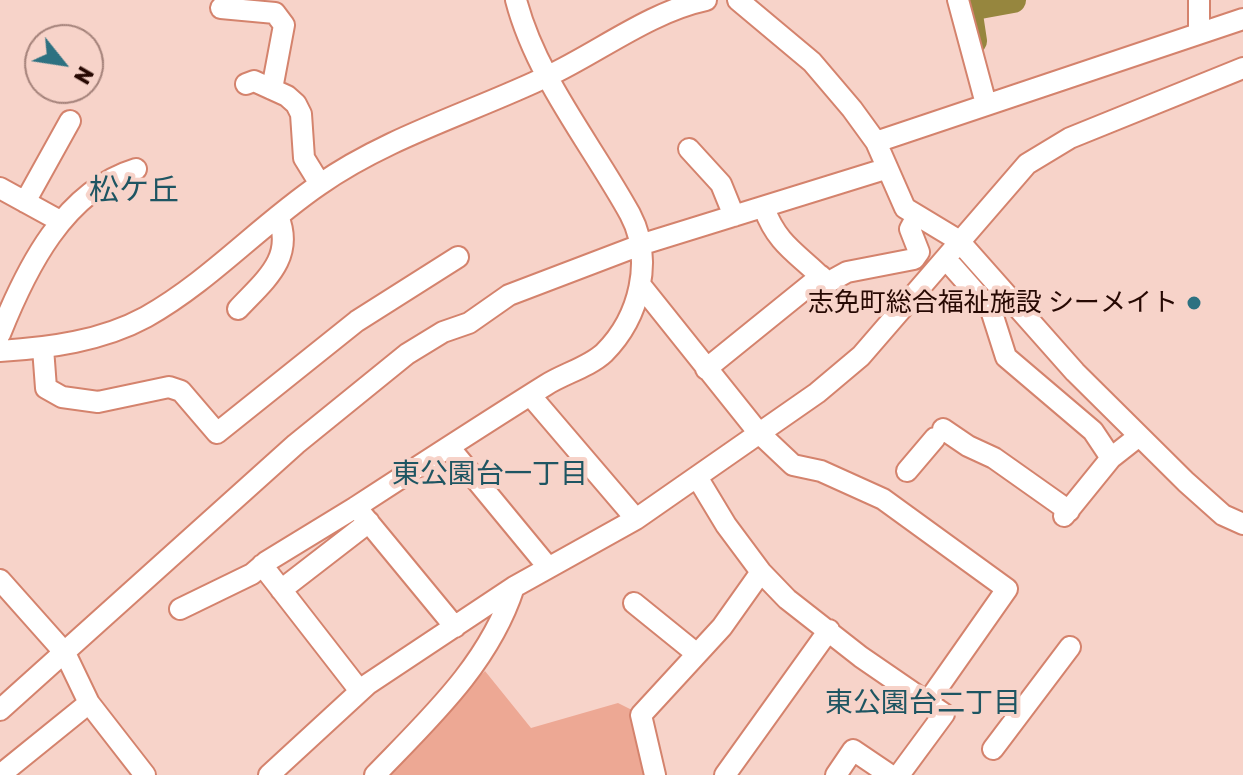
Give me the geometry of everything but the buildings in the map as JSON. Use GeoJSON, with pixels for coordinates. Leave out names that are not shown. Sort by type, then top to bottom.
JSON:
{"type":"FeatureCollection","features":[{"type":"Feature","properties":{"kind":"street"},"geometry":{"type":"LineString","coordinates":[[281,590],[362,514],[449,447],[530,395],[602,355],[619,334],[642,287],[643,244],[631,216],[549,76],[521,21],[516,0]]}},
{"type":"Feature","properties":{"kind":"street"},"geometry":{"type":"LineString","coordinates":[[0,351],[43,348],[103,335],[145,318],[196,284],[320,184],[420,133],[549,76],[654,20],[706,0]]}},
{"type":"Feature","properties":{"kind":"street"},"geometry":{"type":"LineString","coordinates":[[738,0],[812,62],[876,142],[885,169],[905,208],[916,218],[958,240],[1075,372],[1139,436],[1223,515],[1243,524]]}},
{"type":"Feature","properties":{"kind":"street"},"geometry":{"type":"LineString","coordinates":[[958,0],[986,104]]}},
{"type":"Feature","properties":{"kind":"street"},"geometry":{"type":"LineString","coordinates":[[1199,0],[1199,31]]}},
{"type":"Feature","properties":{"kind":"street"},"geometry":{"type":"LineString","coordinates":[[221,8],[275,13],[284,25],[272,89]]}},
{"type":"Feature","properties":{"kind":"street"},"geometry":{"type":"LineString","coordinates":[[876,142],[1199,31],[1243,19]]}},
{"type":"Feature","properties":{"kind":"street"},"geometry":{"type":"LineString","coordinates":[[269,775],[360,691],[514,587],[636,519],[805,402],[861,356],[958,240],[1027,164],[1070,138],[1243,68]]}},
{"type":"Feature","properties":{"kind":"street"},"geometry":{"type":"LineString","coordinates":[[246,84],[254,81],[296,104],[301,114],[304,158],[320,184]]}},
{"type":"Feature","properties":{"kind":"street"},"geometry":{"type":"LineString","coordinates":[[25,202],[70,121]]}},
{"type":"Feature","properties":{"kind":"street"},"geometry":{"type":"LineString","coordinates":[[689,149],[721,184],[734,216]]}},
{"type":"Feature","properties":{"kind":"street"},"geometry":{"type":"LineString","coordinates":[[0,334],[14,298],[60,221],[105,182],[136,169]]}},
{"type":"Feature","properties":{"kind":"street"},"geometry":{"type":"LineString","coordinates":[[0,710],[239,494],[407,354],[443,332],[469,323],[509,295],[643,244],[885,169]]}},
{"type":"Feature","properties":{"kind":"street"},"geometry":{"type":"LineString","coordinates":[[0,188],[60,221]]}},
{"type":"Feature","properties":{"kind":"street"},"geometry":{"type":"LineString","coordinates":[[764,208],[788,251],[827,283],[847,272],[914,259],[919,252],[910,229],[916,218]]}},
{"type":"Feature","properties":{"kind":"street"},"geometry":{"type":"LineString","coordinates":[[238,309],[278,266],[284,252],[285,231],[278,216]]}},
{"type":"Feature","properties":{"kind":"street"},"geometry":{"type":"LineString","coordinates":[[43,348],[46,388],[62,397],[98,402],[169,387],[181,391],[217,433],[357,321],[458,257]]}},
{"type":"Feature","properties":{"kind":"street"},"geometry":{"type":"LineString","coordinates":[[952,266],[991,310],[1003,360],[1093,431],[1111,458]]}},
{"type":"Feature","properties":{"kind":"street"},"geometry":{"type":"LineString","coordinates":[[706,369],[821,276]]}},
{"type":"Feature","properties":{"kind":"street"},"geometry":{"type":"LineString","coordinates":[[642,287],[758,432],[793,465],[821,471],[885,496],[1007,589],[927,703]]}},
{"type":"Feature","properties":{"kind":"street"},"geometry":{"type":"LineString","coordinates":[[530,395],[636,519]]}},
{"type":"Feature","properties":{"kind":"street"},"geometry":{"type":"LineString","coordinates":[[907,471],[939,433],[994,458],[1067,514],[1111,458],[1139,436]]}},
{"type":"Feature","properties":{"kind":"street"},"geometry":{"type":"LineString","coordinates":[[449,447],[548,567]]}},
{"type":"Feature","properties":{"kind":"street"},"geometry":{"type":"LineString","coordinates":[[697,477],[761,572],[787,599],[944,714],[899,775]]}},
{"type":"Feature","properties":{"kind":"street"},"geometry":{"type":"LineString","coordinates":[[180,609],[362,514]]}},
{"type":"Feature","properties":{"kind":"street"},"geometry":{"type":"LineString","coordinates":[[362,514],[455,627]]}},
{"type":"Feature","properties":{"kind":"street"},"geometry":{"type":"LineString","coordinates":[[262,565],[360,691]]}},
{"type":"Feature","properties":{"kind":"street"},"geometry":{"type":"LineString","coordinates":[[655,775],[641,715],[697,654],[761,572]]}},
{"type":"Feature","properties":{"kind":"street"},"geometry":{"type":"LineString","coordinates":[[0,580],[65,653],[89,703],[145,775]]}},
{"type":"Feature","properties":{"kind":"street"},"geometry":{"type":"LineString","coordinates":[[375,775],[480,660],[498,630],[514,587]]}},
{"type":"Feature","properties":{"kind":"street"},"geometry":{"type":"LineString","coordinates":[[634,603],[697,654]]}},
{"type":"Feature","properties":{"kind":"street"},"geometry":{"type":"LineString","coordinates":[[725,775],[829,630]]}},
{"type":"Feature","properties":{"kind":"street"},"geometry":{"type":"LineString","coordinates":[[993,749],[1070,647]]}},
{"type":"Feature","properties":{"kind":"street"},"geometry":{"type":"LineString","coordinates":[[0,775],[89,703]]}},
{"type":"Feature","properties":{"kind":"street"},"geometry":{"type":"LineString","coordinates":[[836,775],[853,750],[890,775]]}},
{"type":"Feature","properties":{"kind":"shaded area"},"geometry":{"type":"Polygon","coordinates":[[[485,671],[531,728],[618,703],[634,711],[649,775],[382,775],[485,671]]]}},
{"type":"Feature","properties":{"kind":"waterway"},"geometry":{"type":"LineString","coordinates":[[974,41],[969,8],[1013,0]]}},
{"type":"Feature","properties":{"kind":"place","name":"志免町総合福祉施設 シーメイト"},"geometry":{"type":"Point","coordinates":[1194,303]}},
{"type":"Feature","properties":{"kind":"district","name":"松ケ丘"},"geometry":{"type":"Point","coordinates":[134,191]}},
{"type":"Feature","properties":{"kind":"district","name":"東公園台一丁目"},"geometry":{"type":"Point","coordinates":[490,475]}},
{"type":"Feature","properties":{"kind":"district","name":"東公園台二丁目"},"geometry":{"type":"Point","coordinates":[923,704]}}]}
